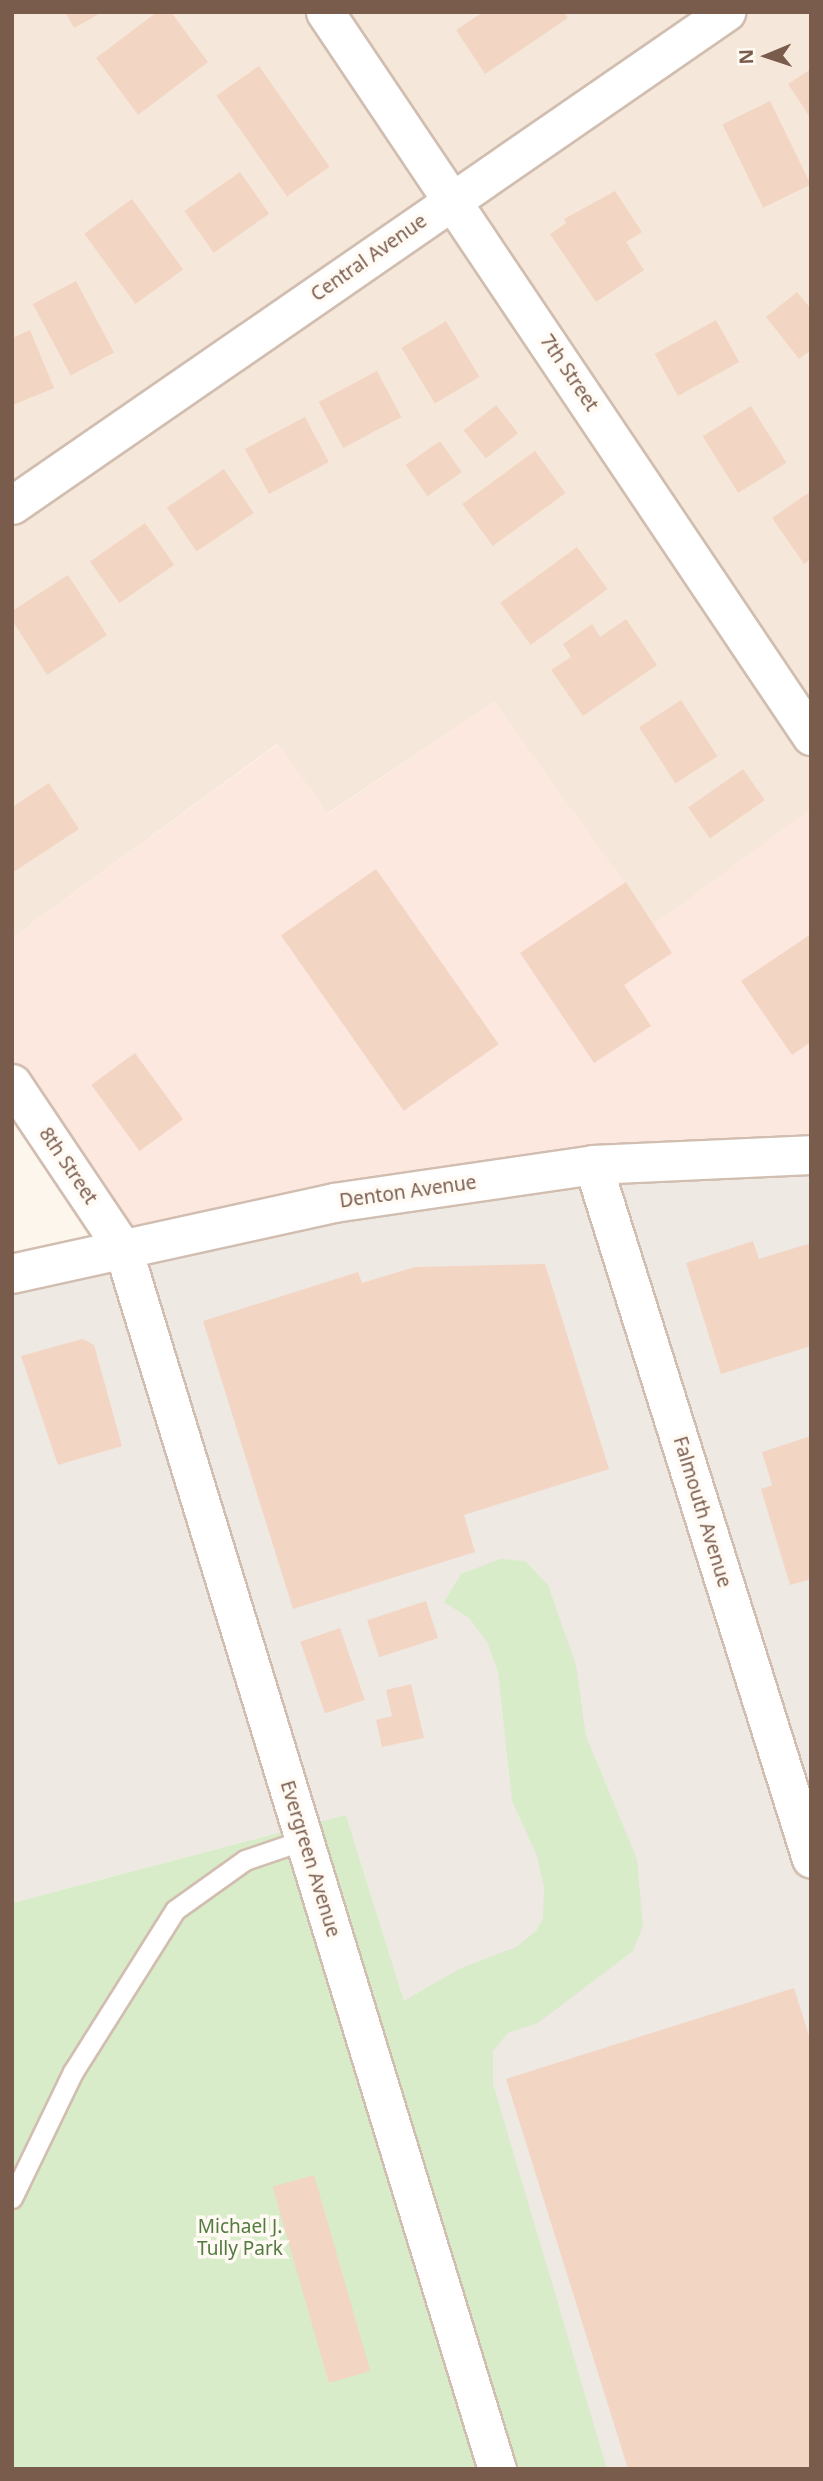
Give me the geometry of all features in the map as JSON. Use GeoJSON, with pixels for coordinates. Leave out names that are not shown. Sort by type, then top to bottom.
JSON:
{"type":"FeatureCollection","features":[{"type":"Feature","properties":{"kind":"main road","name":"Denton Avenue"},"geometry":{"type":"LineString","coordinates":[[12,1274],[334,1203],[593,1165],[811,1155]]}},
{"type":"Feature","properties":{"kind":"street","name":"7th Street"},"geometry":{"type":"LineString","coordinates":[[325,12],[811,736]]}},
{"type":"Feature","properties":{"kind":"street","name":"Central Avenue"},"geometry":{"type":"LineString","coordinates":[[12,505],[726,12]]}},
{"type":"Feature","properties":{"kind":"street","name":"8th Street"},"geometry":{"type":"LineString","coordinates":[[12,1083],[123,1249]]}},
{"type":"Feature","properties":{"kind":"street","name":"Falmouth Avenue"},"geometry":{"type":"LineString","coordinates":[[593,1165],[811,1858]]}},
{"type":"Feature","properties":{"kind":"street","name":"Evergreen Avenue"},"geometry":{"type":"LineString","coordinates":[[123,1249],[497,2469]]}},
{"type":"Feature","properties":{"kind":"lane"},"geometry":{"type":"LineString","coordinates":[[12,2198],[73,2072],[175,1910],[244,1860],[304,1840]]}},
{"type":"Feature","properties":{"kind":"shaded area"},"geometry":{"type":"Polygon","coordinates":[[[12,12],[811,12],[811,809],[654,925],[494,702],[327,814],[277,744],[12,938],[12,12]]]}},
{"type":"Feature","properties":{"kind":"shaded area"},"geometry":{"type":"Polygon","coordinates":[[[494,702],[654,924],[811,809],[811,1155],[123,1249],[12,1074],[12,938],[278,744],[328,814],[494,702]]]}},
{"type":"Feature","properties":{"kind":"shaded area"},"geometry":{"type":"Polygon","coordinates":[[[811,1172],[811,2469],[550,2469],[346,1815],[12,1903],[12,1290],[329,1219],[574,1183],[811,1172]]]}},
{"type":"Feature","properties":{"kind":"green space","name":"Michael J. Tully Park"},"geometry":{"type":"Polygon","coordinates":[[[500,1559],[525,1561],[548,1585],[576,1665],[586,1736],[637,1859],[643,1926],[633,1951],[538,2023],[508,2033],[493,2051],[493,2084],[607,2469],[12,2469],[12,1903],[346,1815],[404,2001],[459,1969],[516,1947],[536,1931],[543,1918],[544,1887],[537,1856],[512,1801],[498,1672],[487,1642],[469,1618],[444,1602],[461,1574],[500,1559]]]}},
{"type":"Feature","properties":{"kind":"building"},"geometry":{"type":"Polygon","coordinates":[[[65,12],[103,12],[74,28],[65,12]]]}},
{"type":"Feature","properties":{"kind":"building"},"geometry":{"type":"Polygon","coordinates":[[[157,12],[171,12],[208,62],[138,115],[96,58],[157,12]]]}},
{"type":"Feature","properties":{"kind":"building"},"geometry":{"type":"Polygon","coordinates":[[[483,12],[564,12],[568,18],[485,74],[456,30],[483,12]]]}},
{"type":"Feature","properties":{"kind":"building"},"geometry":{"type":"Polygon","coordinates":[[[259,66],[330,167],[287,197],[216,96],[259,66]]]}},
{"type":"Feature","properties":{"kind":"building"},"geometry":{"type":"Polygon","coordinates":[[[811,69],[811,119],[788,84],[811,69]]]}},
{"type":"Feature","properties":{"kind":"building"},"geometry":{"type":"Polygon","coordinates":[[[770,101],[811,185],[763,208],[722,124],[770,101]]]}},
{"type":"Feature","properties":{"kind":"building"},"geometry":{"type":"Polygon","coordinates":[[[240,172],[269,214],[214,253],[184,211],[240,172]]]}},
{"type":"Feature","properties":{"kind":"building"},"geometry":{"type":"Polygon","coordinates":[[[615,191],[642,232],[626,242],[644,270],[596,302],[550,234],[566,223],[564,219],[615,191]]]}},
{"type":"Feature","properties":{"kind":"building"},"geometry":{"type":"Polygon","coordinates":[[[132,199],[183,269],[135,304],[84,234],[132,199]]]}},
{"type":"Feature","properties":{"kind":"building"},"geometry":{"type":"Polygon","coordinates":[[[76,281],[114,353],[71,376],[33,304],[76,281]]]}},
{"type":"Feature","properties":{"kind":"building"},"geometry":{"type":"Polygon","coordinates":[[[797,292],[811,309],[811,350],[799,359],[766,317],[797,292]]]}},
{"type":"Feature","properties":{"kind":"building"},"geometry":{"type":"Polygon","coordinates":[[[716,320],[739,362],[678,396],[655,354],[716,320]]]}},
{"type":"Feature","properties":{"kind":"building"},"geometry":{"type":"Polygon","coordinates":[[[446,321],[479,377],[435,403],[401,348],[446,321]]]}},
{"type":"Feature","properties":{"kind":"building"},"geometry":{"type":"Polygon","coordinates":[[[30,330],[54,388],[13,405],[12,338],[30,330]]]}},
{"type":"Feature","properties":{"kind":"building"},"geometry":{"type":"Polygon","coordinates":[[[377,371],[401,417],[343,448],[319,402],[377,371]]]}},
{"type":"Feature","properties":{"kind":"building"},"geometry":{"type":"Polygon","coordinates":[[[496,405],[518,433],[486,459],[464,430],[496,405]]]}},
{"type":"Feature","properties":{"kind":"building"},"geometry":{"type":"Polygon","coordinates":[[[751,406],[787,463],[738,493],[703,436],[751,406]]]}},
{"type":"Feature","properties":{"kind":"building"},"geometry":{"type":"Polygon","coordinates":[[[305,417],[329,462],[269,494],[245,449],[305,417]]]}},
{"type":"Feature","properties":{"kind":"building"},"geometry":{"type":"Polygon","coordinates":[[[440,441],[462,472],[427,496],[406,465],[440,441]]]}},
{"type":"Feature","properties":{"kind":"building"},"geometry":{"type":"Polygon","coordinates":[[[535,451],[566,493],[493,546],[462,504],[535,451]]]}},
{"type":"Feature","properties":{"kind":"building"},"geometry":{"type":"Polygon","coordinates":[[[224,469],[254,513],[196,552],[167,508],[224,469]]]}},
{"type":"Feature","properties":{"kind":"building"},"geometry":{"type":"Polygon","coordinates":[[[811,491],[811,559],[804,564],[772,518],[811,491]]]}},
{"type":"Feature","properties":{"kind":"building"},"geometry":{"type":"Polygon","coordinates":[[[145,523],[174,565],[119,603],[90,561],[145,523]]]}},
{"type":"Feature","properties":{"kind":"building"},"geometry":{"type":"Polygon","coordinates":[[[577,547],[608,589],[531,645],[500,603],[577,547]]]}},
{"type":"Feature","properties":{"kind":"building"},"geometry":{"type":"Polygon","coordinates":[[[68,575],[107,635],[47,675],[12,620],[12,611],[68,575]]]}},
{"type":"Feature","properties":{"kind":"building"},"geometry":{"type":"Polygon","coordinates":[[[626,619],[657,665],[583,716],[551,670],[571,657],[563,644],[592,624],[600,637],[626,619]]]}},
{"type":"Feature","properties":{"kind":"building"},"geometry":{"type":"Polygon","coordinates":[[[681,700],[717,756],[676,783],[639,727],[681,700]]]}},
{"type":"Feature","properties":{"kind":"building"},"geometry":{"type":"Polygon","coordinates":[[[743,769],[765,800],[710,839],[688,807],[743,769]]]}},
{"type":"Feature","properties":{"kind":"building"},"geometry":{"type":"Polygon","coordinates":[[[49,783],[79,829],[12,873],[12,807],[49,783]]]}},
{"type":"Feature","properties":{"kind":"building"},"geometry":{"type":"Polygon","coordinates":[[[376,869],[499,1044],[404,1111],[281,936],[376,869]]]}},
{"type":"Feature","properties":{"kind":"building"},"geometry":{"type":"Polygon","coordinates":[[[626,882],[672,953],[624,985],[651,1026],[594,1063],[520,953],[626,882]]]}},
{"type":"Feature","properties":{"kind":"building"},"geometry":{"type":"Polygon","coordinates":[[[811,934],[811,1042],[792,1055],[741,981],[811,934]]]}},
{"type":"Feature","properties":{"kind":"building"},"geometry":{"type":"Polygon","coordinates":[[[135,1053],[183,1119],[140,1151],[91,1085],[135,1053]]]}},
{"type":"Feature","properties":{"kind":"building"},"geometry":{"type":"Polygon","coordinates":[[[753,1241],[759,1259],[811,1243],[811,1346],[721,1374],[686,1263],[753,1241]]]}},
{"type":"Feature","properties":{"kind":"building"},"geometry":{"type":"Polygon","coordinates":[[[545,1264],[609,1469],[464,1515],[475,1552],[293,1609],[203,1321],[358,1272],[362,1283],[415,1267],[545,1264]]]}},
{"type":"Feature","properties":{"kind":"building"},"geometry":{"type":"Polygon","coordinates":[[[82,1339],[94,1345],[122,1446],[58,1465],[21,1356],[82,1339]]]}},
{"type":"Feature","properties":{"kind":"building"},"geometry":{"type":"Polygon","coordinates":[[[811,1436],[811,1579],[790,1585],[761,1489],[772,1485],[762,1452],[811,1436]]]}},
{"type":"Feature","properties":{"kind":"building"},"geometry":{"type":"Polygon","coordinates":[[[426,1601],[438,1638],[379,1657],[367,1620],[426,1601]]]}},
{"type":"Feature","properties":{"kind":"building"},"geometry":{"type":"Polygon","coordinates":[[[340,1628],[365,1700],[325,1714],[300,1642],[340,1628]]]}},
{"type":"Feature","properties":{"kind":"building"},"geometry":{"type":"Polygon","coordinates":[[[411,1684],[424,1738],[382,1747],[376,1720],[392,1716],[386,1690],[411,1684]]]}},
{"type":"Feature","properties":{"kind":"building"},"geometry":{"type":"Polygon","coordinates":[[[794,1988],[811,2042],[811,2469],[628,2469],[506,2079],[794,1988]]]}},
{"type":"Feature","properties":{"kind":"building"},"geometry":{"type":"Polygon","coordinates":[[[314,2175],[370,2371],[329,2383],[273,2187],[314,2175]]]}}]}
